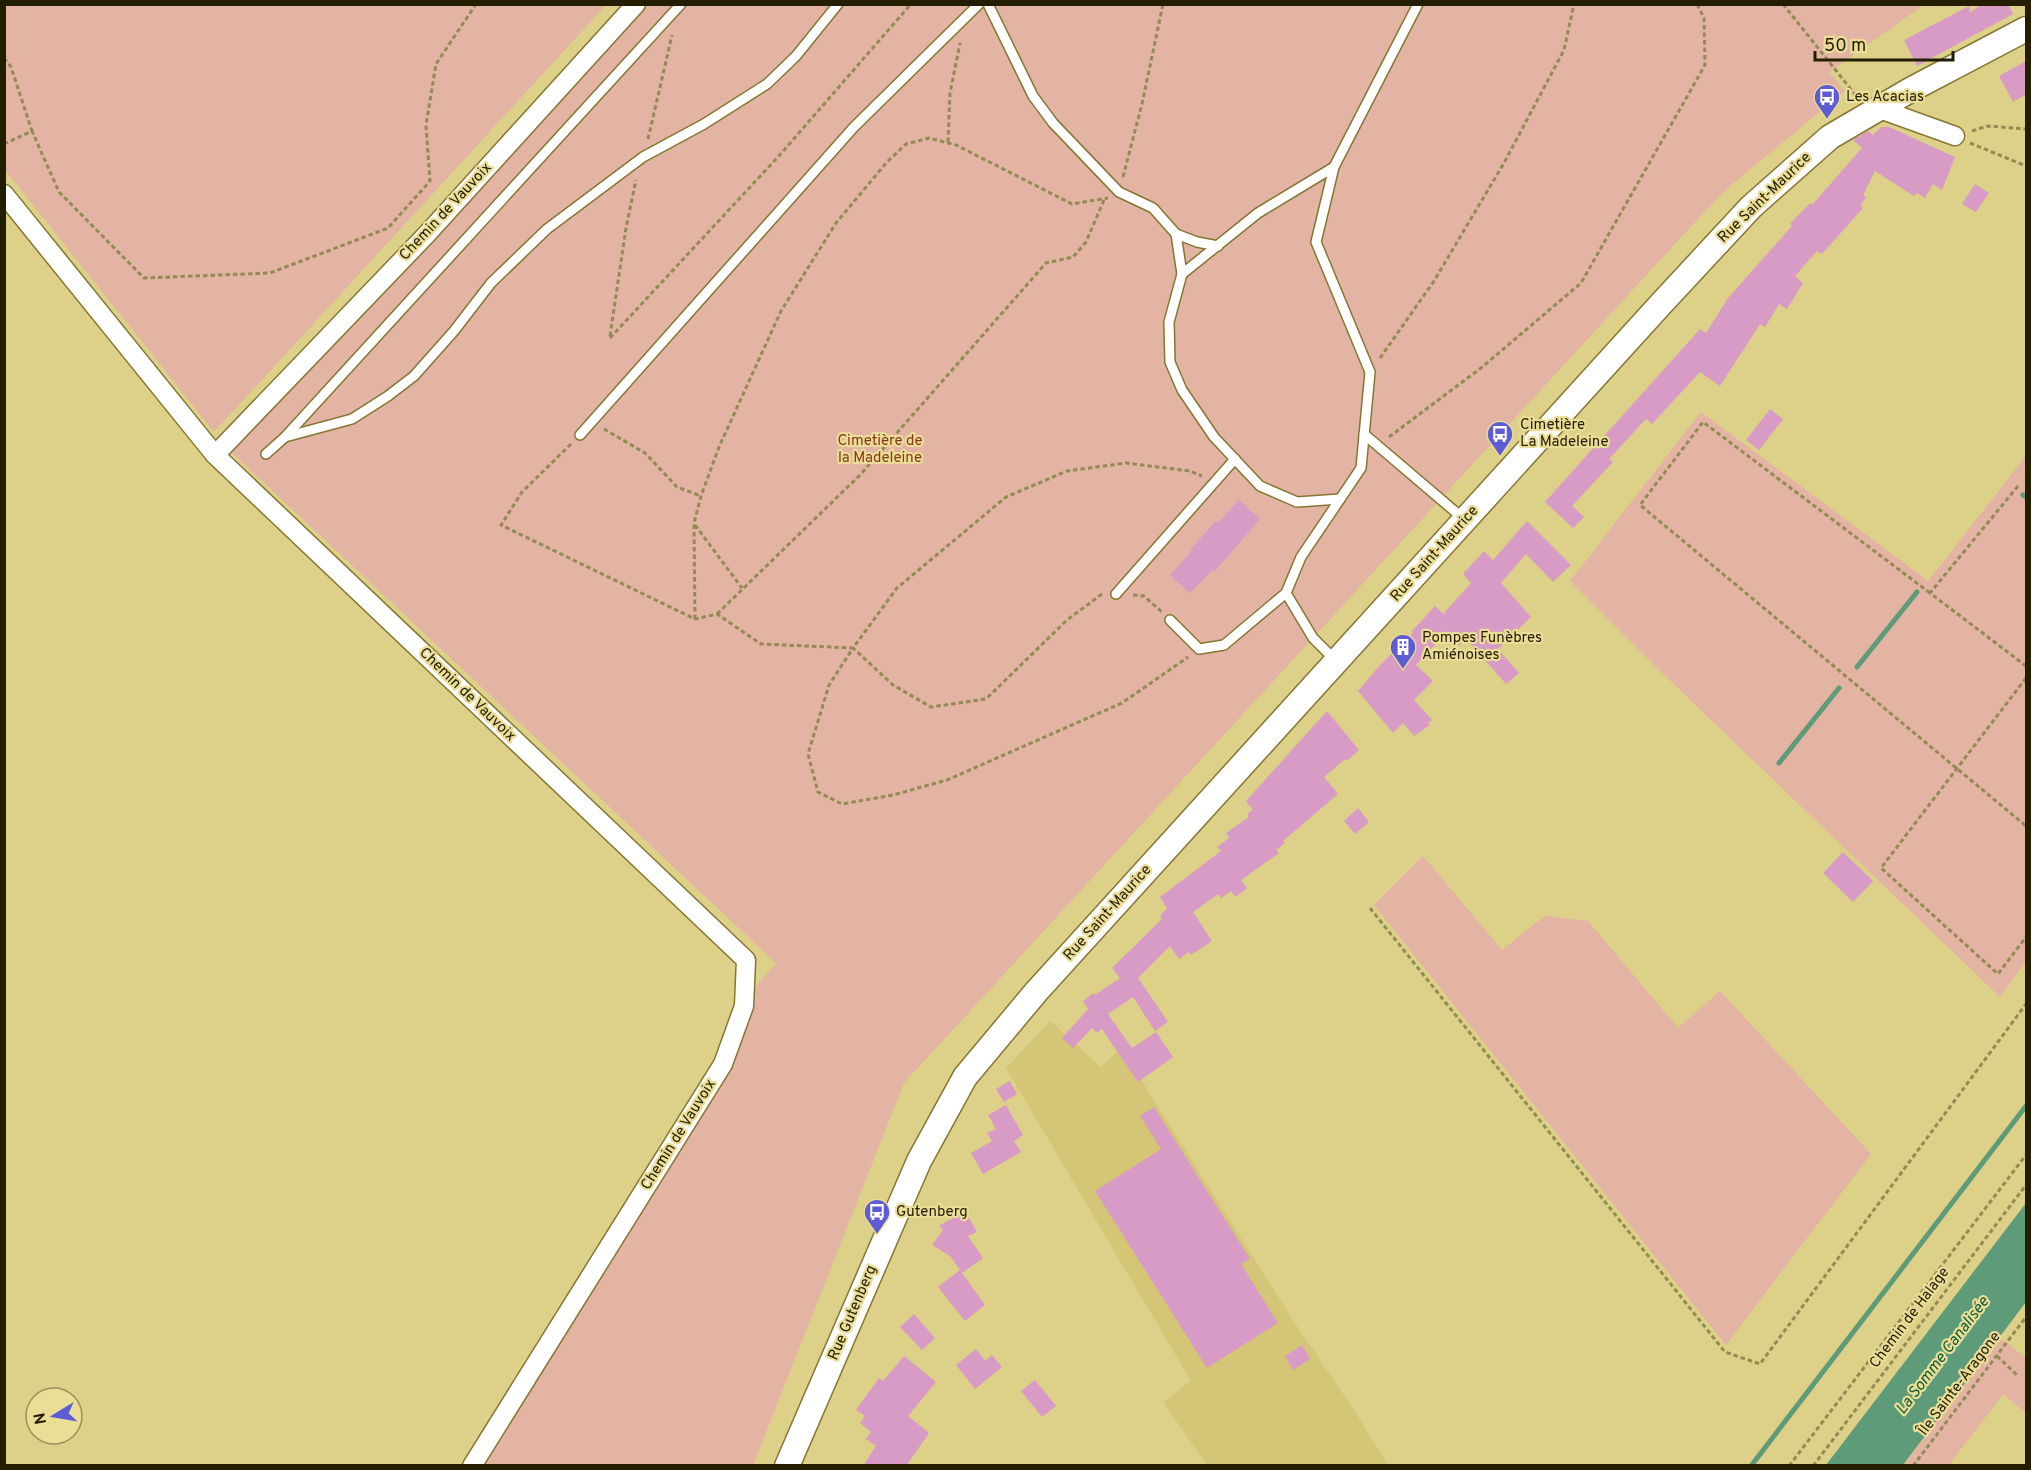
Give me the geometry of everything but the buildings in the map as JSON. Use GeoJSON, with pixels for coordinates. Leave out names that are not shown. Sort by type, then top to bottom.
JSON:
{"type":"FeatureCollection","features":[{"type":"Feature","properties":{"kind":"street","name":"Chemin de Vauvoix"},"geometry":{"type":"LineString","coordinates":[[472,1466],[723,1064],[744,1006],[746,960],[215,455],[427,234],[636,4]]}},
{"type":"Feature","properties":{"kind":"street","name":"Rue Saint-Maurice"},"geometry":{"type":"LineString","coordinates":[[919,1161],[964,1077],[1036,992],[1751,207],[1867,103],[2026,29]]}},
{"type":"Feature","properties":{"kind":"street"},"geometry":{"type":"LineString","coordinates":[[1867,103],[1955,136]]}},
{"type":"Feature","properties":{"kind":"street"},"geometry":{"type":"LineString","coordinates":[[4,194],[215,455]]}},
{"type":"Feature","properties":{"kind":"street","name":"Rue Gutenberg"},"geometry":{"type":"LineString","coordinates":[[788,1466],[919,1161]]}},
{"type":"Feature","properties":{"kind":"lane"},"geometry":{"type":"LineString","coordinates":[[266,454],[285,437],[681,4]]}},
{"type":"Feature","properties":{"kind":"lane"},"geometry":{"type":"LineString","coordinates":[[285,437],[352,419],[414,376],[454,331],[491,283],[547,229],[643,158],[705,124],[767,84],[796,56],[838,4]]}},
{"type":"Feature","properties":{"kind":"lane"},"geometry":{"type":"LineString","coordinates":[[580,435],[854,127],[979,4]]}},
{"type":"Feature","properties":{"kind":"lane"},"geometry":{"type":"LineString","coordinates":[[988,4],[1033,96],[1074,147],[1119,192],[1154,208],[1176,234],[1197,242],[1218,246]]}},
{"type":"Feature","properties":{"kind":"lane"},"geometry":{"type":"LineString","coordinates":[[1170,620],[1199,649],[1224,645],[1286,593],[1302,557],[1361,468],[1370,372],[1316,242],[1334,167],[1418,4]]}},
{"type":"Feature","properties":{"kind":"lane"},"geometry":{"type":"LineString","coordinates":[[1182,274],[1258,213],[1334,167]]}},
{"type":"Feature","properties":{"kind":"lane"},"geometry":{"type":"LineString","coordinates":[[1176,234],[1182,274],[1169,321],[1170,362],[1188,399],[1214,437],[1260,486],[1297,502],[1340,499]]}},
{"type":"Feature","properties":{"kind":"lane"},"geometry":{"type":"LineString","coordinates":[[1364,434],[1465,520]]}},
{"type":"Feature","properties":{"kind":"lane"},"geometry":{"type":"LineString","coordinates":[[1116,594],[1234,459]]}},
{"type":"Feature","properties":{"kind":"lane"},"geometry":{"type":"LineString","coordinates":[[1286,593],[1313,638],[1338,662]]}},
{"type":"Feature","properties":{"kind":"path"},"geometry":{"type":"LineString","coordinates":[[4,58],[11,67],[32,131],[59,192],[144,278],[270,273],[388,228],[430,181],[426,125],[436,64],[476,4]]}},
{"type":"Feature","properties":{"kind":"path"},"geometry":{"type":"LineString","coordinates":[[610,338],[778,157],[911,4]]}},
{"type":"Feature","properties":{"kind":"path"},"geometry":{"type":"LineString","coordinates":[[695,619],[694,523],[701,496],[719,447],[781,311],[836,223],[887,162],[906,144],[929,138],[948,142],[1072,204],[1104,200],[1119,192],[1142,104],[1163,4]]}},
{"type":"Feature","properties":{"kind":"path"},"geometry":{"type":"LineString","coordinates":[[1370,372],[1434,281],[1504,163],[1564,50],[1574,4]]}},
{"type":"Feature","properties":{"kind":"path"},"geometry":{"type":"LineString","coordinates":[[1379,447],[1386,439],[1481,368],[1581,283],[1705,65],[1704,18],[1697,4]]}},
{"type":"Feature","properties":{"kind":"path"},"geometry":{"type":"LineString","coordinates":[[1783,4],[1867,103]]}},
{"type":"Feature","properties":{"kind":"path"},"geometry":{"type":"LineString","coordinates":[[948,142],[951,83],[967,16]]}},
{"type":"Feature","properties":{"kind":"path"},"geometry":{"type":"LineString","coordinates":[[1955,136],[1987,126],[2026,129]]}},
{"type":"Feature","properties":{"kind":"path"},"geometry":{"type":"LineString","coordinates":[[4,144],[32,131]]}},
{"type":"Feature","properties":{"kind":"path"},"geometry":{"type":"LineString","coordinates":[[1955,136],[2026,166]]}},
{"type":"Feature","properties":{"kind":"path"},"geometry":{"type":"LineString","coordinates":[[701,496],[677,487],[645,453],[605,429],[580,435],[522,492],[501,525],[695,619],[717,614],[860,475],[1046,263],[1073,256],[1086,242],[1104,200]]}},
{"type":"Feature","properties":{"kind":"path"},"geometry":{"type":"LineString","coordinates":[[2026,666],[1703,422],[1640,505],[2026,826]]}},
{"type":"Feature","properties":{"kind":"path"},"geometry":{"type":"LineString","coordinates":[[1199,649],[1122,704],[947,780],[893,795],[842,804],[818,792],[808,754],[829,685],[897,588],[1006,497],[1068,471],[1126,463],[1190,471],[1215,481]]}},
{"type":"Feature","properties":{"kind":"path"},"geometry":{"type":"LineString","coordinates":[[1929,593],[2019,486]]}},
{"type":"Feature","properties":{"kind":"path"},"geometry":{"type":"LineString","coordinates":[[694,523],[742,588]]}},
{"type":"Feature","properties":{"kind":"path"},"geometry":{"type":"LineString","coordinates":[[717,614],[761,644],[853,648],[893,686],[931,707],[986,699],[1067,620],[1104,593],[1144,596],[1170,620]]}},
{"type":"Feature","properties":{"kind":"path"},"geometry":{"type":"LineString","coordinates":[[2026,678],[1881,868],[1998,974],[2026,937]]}},
{"type":"Feature","properties":{"kind":"path"},"geometry":{"type":"LineString","coordinates":[[1370,908],[1725,1352],[1760,1364],[2026,1004]]}},
{"type":"Feature","properties":{"kind":"path"},"geometry":{"type":"LineString","coordinates":[[1789,1466],[2026,1155]]}},
{"type":"Feature","properties":{"kind":"path","name":"Chemin de Halage"},"geometry":{"type":"LineString","coordinates":[[1813,1466],[2026,1185]]}},
{"type":"Feature","properties":{"kind":"path","name":"Île Sainte-Aragone"},"geometry":{"type":"LineString","coordinates":[[1913,1466],[2026,1317]]}},
{"type":"Feature","properties":{"kind":"path"},"geometry":{"type":"LineString","coordinates":[[1997,1356],[2018,1376]]}},
{"type":"Feature","properties":{"kind":"shaded area"},"geometry":{"type":"Polygon","coordinates":[[[1050,1021],[1101,1067],[1121,1048],[1294,1322],[1388,1465],[1207,1465],[1163,1402],[1191,1381],[1006,1068],[1050,1021]]]}},
{"type":"Feature","properties":{"kind":"green space"},"geometry":{"type":"Polygon","coordinates":[[[5,4],[606,5],[214,432],[5,170],[5,4]]]}},
{"type":"Feature","properties":{"kind":"green space","name":"Cimetière de la Madeleine"},"geometry":{"type":"Polygon","coordinates":[[[643,5],[1924,5],[1829,72],[1845,91],[1730,186],[1696,221],[904,1083],[753,1465],[483,1465],[723,1076],[753,990],[776,963],[231,452],[643,5]]]}},
{"type":"Feature","properties":{"kind":"green space"},"geometry":{"type":"Polygon","coordinates":[[[1701,412],[1928,581],[2026,456],[2026,961],[2000,997],[1660,671],[1570,581],[1701,412]]]}},
{"type":"Feature","properties":{"kind":"green space"},"geometry":{"type":"Polygon","coordinates":[[[1423,856],[1502,950],[1545,916],[1588,921],[1678,1028],[1720,991],[1871,1154],[1726,1345],[1374,905],[1423,856]]]}},
{"type":"Feature","properties":{"kind":"green space"},"geometry":{"type":"Polygon","coordinates":[[[1999,1337],[2026,1358],[2026,1413],[2003,1394],[1949,1465],[1903,1466],[1999,1337]]]}},
{"type":"Feature","properties":{"kind":"water","name":"La Somme Canalisée"},"geometry":{"type":"Polygon","coordinates":[[[2026,1203],[2026,1302],[1903,1465],[1826,1465],[2026,1203]]]}},
{"type":"Feature","properties":{"kind":"waterway"},"geometry":{"type":"LineString","coordinates":[[1857,667],[1917,592]]}},
{"type":"Feature","properties":{"kind":"waterway"},"geometry":{"type":"LineString","coordinates":[[1779,763],[1839,688]]}},
{"type":"Feature","properties":{"kind":"waterway"},"geometry":{"type":"LineString","coordinates":[[1751,1466],[2026,1106]]}},
{"type":"Feature","properties":{"kind":"place","name":"Les Acacias"},"geometry":{"type":"Point","coordinates":[1827,120]}},
{"type":"Feature","properties":{"kind":"place","name":"Cimetière La Madeleine"},"geometry":{"type":"Point","coordinates":[1500,457]}},
{"type":"Feature","properties":{"kind":"place","name":"Pompes Funèbres Amiénoises"},"geometry":{"type":"Point","coordinates":[1403,670]}},
{"type":"Feature","properties":{"kind":"place","name":"Gutenberg"},"geometry":{"type":"Point","coordinates":[877,1235]}}]}
